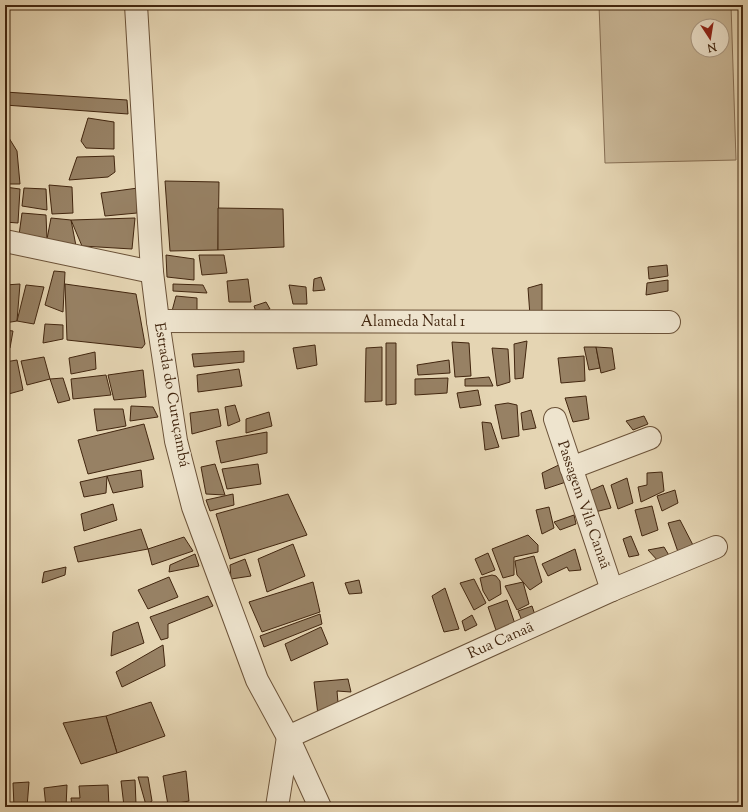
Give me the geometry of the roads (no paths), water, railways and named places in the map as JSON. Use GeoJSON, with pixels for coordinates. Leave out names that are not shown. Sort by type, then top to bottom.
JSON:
{"type":"FeatureCollection","features":[{"type":"Feature","properties":{"kind":"street","name":"Estrada do Curuçambá"},"geometry":{"type":"LineString","coordinates":[[136,5],[152,272],[176,441],[193,507],[257,680],[288,737],[320,807]]}},
{"type":"Feature","properties":{"kind":"street"},"geometry":{"type":"LineString","coordinates":[[5,241],[152,272]]}},
{"type":"Feature","properties":{"kind":"street","name":"Alameda Natal 1"},"geometry":{"type":"LineString","coordinates":[[158,321],[669,322]]}},
{"type":"Feature","properties":{"kind":"street","name":"Passagem Vila Canaã"},"geometry":{"type":"LineString","coordinates":[[555,419],[612,590]]}},
{"type":"Feature","properties":{"kind":"street"},"geometry":{"type":"LineString","coordinates":[[571,468],[650,438]]}},
{"type":"Feature","properties":{"kind":"street","name":"Rua Canaã"},"geometry":{"type":"LineString","coordinates":[[288,737],[612,590],[716,547]]}},
{"type":"Feature","properties":{"kind":"street"},"geometry":{"type":"LineString","coordinates":[[277,807],[288,737]]}}]}
